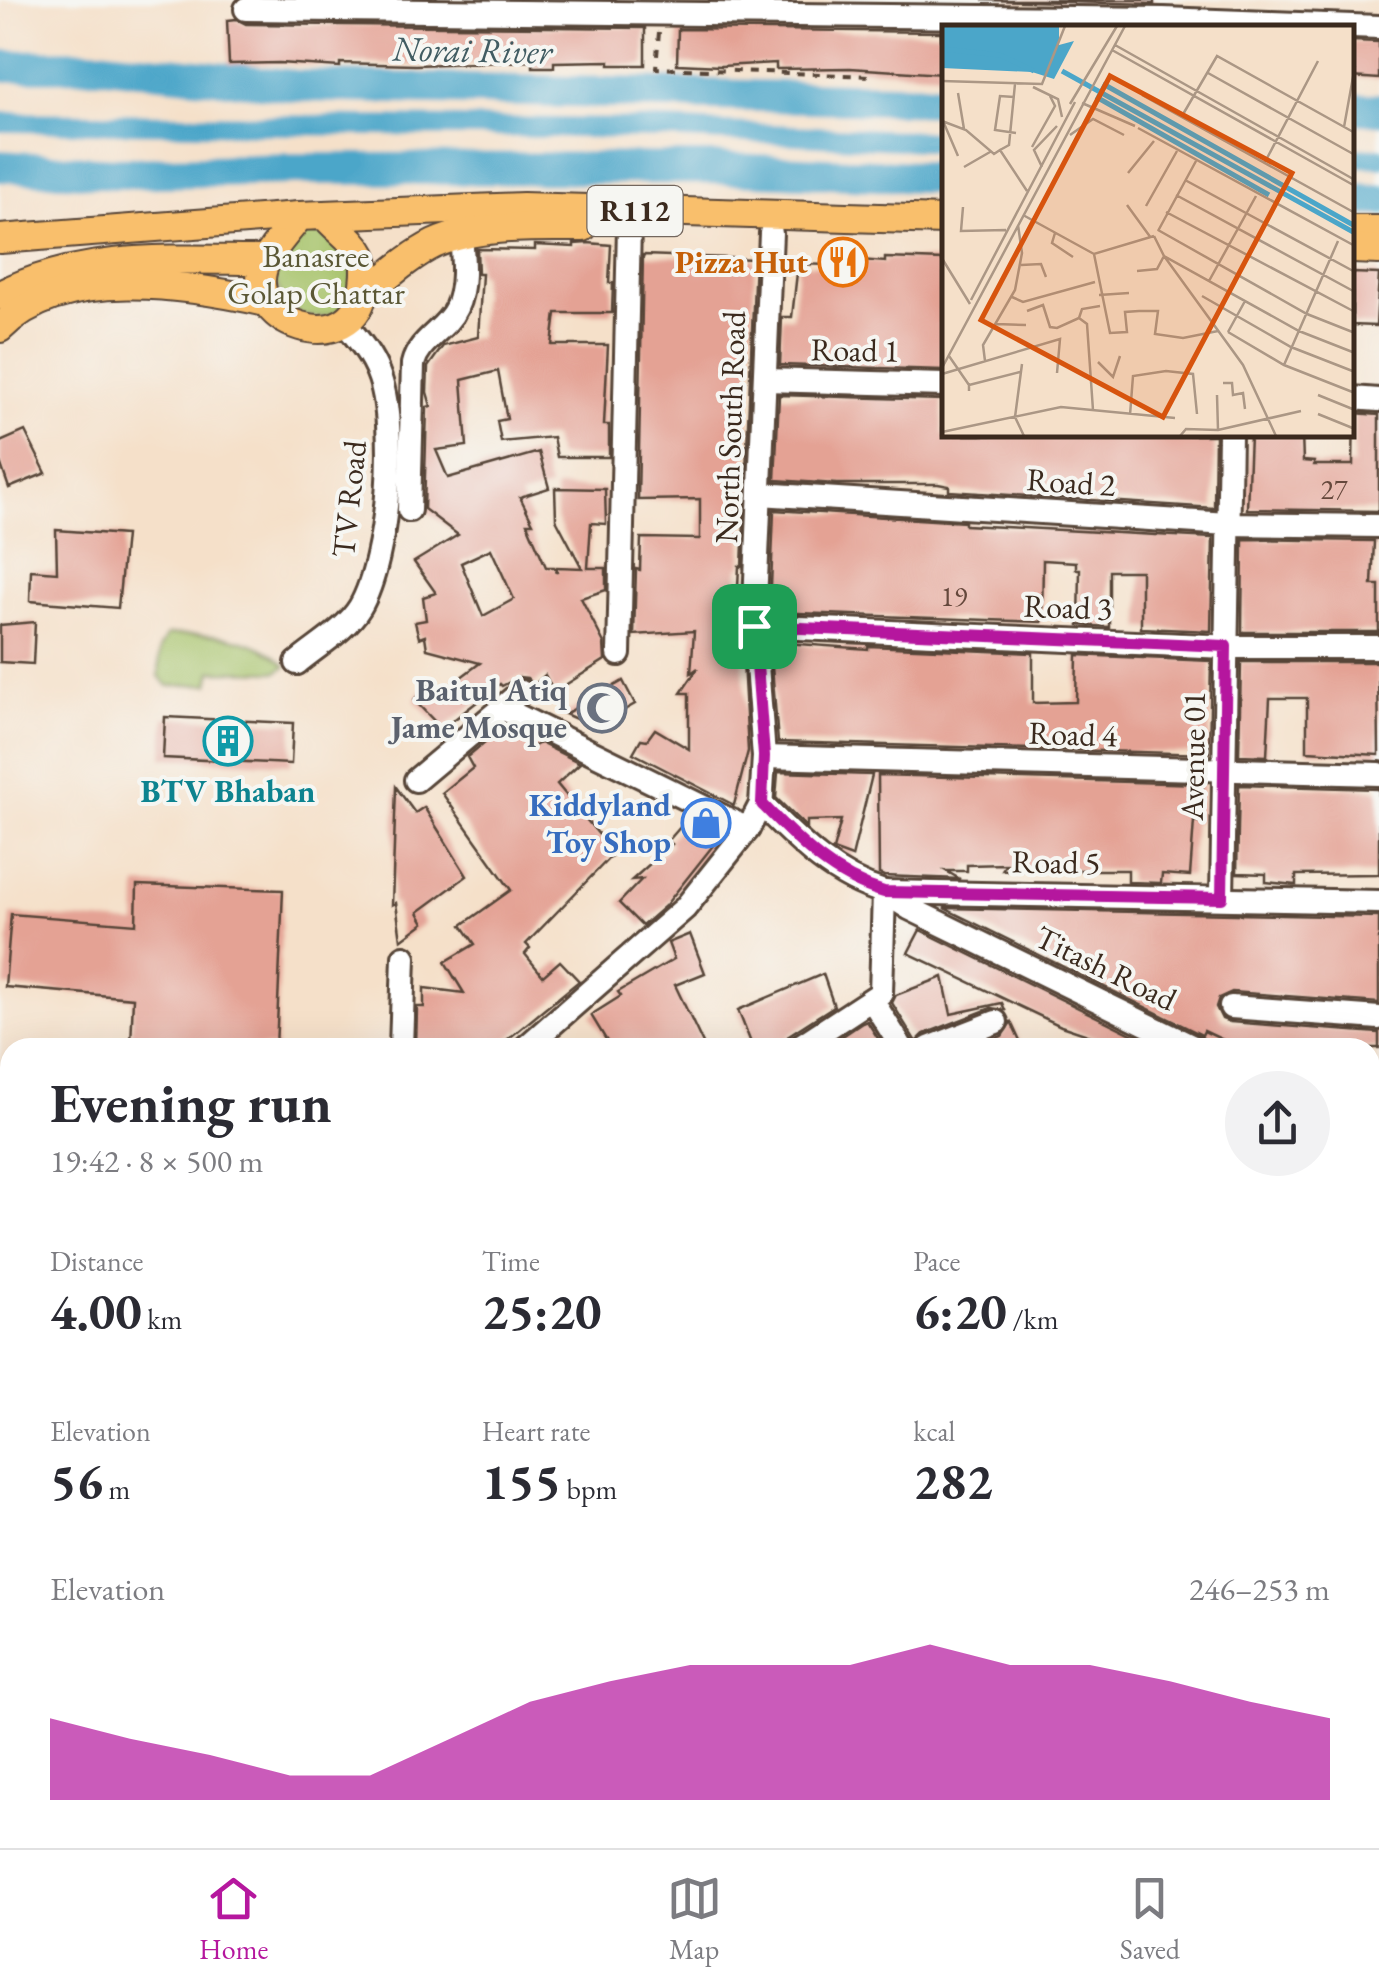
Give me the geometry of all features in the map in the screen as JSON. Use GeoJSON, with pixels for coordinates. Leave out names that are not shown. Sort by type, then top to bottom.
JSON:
{"type":"FeatureCollection","features":[{"type":"Feature","properties":{"kind":"main road","name":"R112"},"geometry":{"type":"LineString","coordinates":[[0,239],[312,216],[523,207],[942,220]]}},
{"type":"Feature","properties":{"kind":"main road"},"geometry":{"type":"LineString","coordinates":[[364,296],[363,257],[312,216],[266,260],[262,287],[266,302],[300,327],[327,329],[344,322],[364,296],[416,254],[438,242],[462,236]]}},
{"type":"Feature","properties":{"kind":"main road","name":"R112"},"geometry":{"type":"LineString","coordinates":[[462,236],[522,227],[629,227],[942,238]]}},
{"type":"Feature","properties":{"kind":"main road"},"geometry":{"type":"LineString","coordinates":[[0,296],[52,274],[82,267],[172,258],[266,260]]}},
{"type":"Feature","properties":{"kind":"main road"},"geometry":{"type":"LineString","coordinates":[[0,328],[29,307],[104,285],[196,287],[266,302]]}},
{"type":"Feature","properties":{"kind":"street"},"geometry":{"type":"LineString","coordinates":[[246,9],[546,5],[660,11],[1180,10],[1379,27]]}},
{"type":"Feature","properties":{"kind":"street"},"geometry":{"type":"LineString","coordinates":[[619,654],[629,227]]}},
{"type":"Feature","properties":{"kind":"street","name":"North South Road"},"geometry":{"type":"LineString","coordinates":[[762,804],[764,756],[754,626],[771,233]]}},
{"type":"Feature","properties":{"kind":"street"},"geometry":{"type":"LineString","coordinates":[[409,510],[413,364],[416,351],[455,311],[463,274],[462,236]]}},
{"type":"Feature","properties":{"kind":"street","name":"TV Road"},"geometry":{"type":"LineString","coordinates":[[297,662],[341,629],[359,609],[376,572],[382,534],[390,437],[386,402],[378,373],[344,322]]}},
{"type":"Feature","properties":{"kind":"street","name":"Road 1"},"geometry":{"type":"LineString","coordinates":[[765,380],[942,385]]}},
{"type":"Feature","properties":{"kind":"street"},"geometry":{"type":"LineString","coordinates":[[1354,398],[1379,400]]}},
{"type":"Feature","properties":{"kind":"street","name":"Avenue 01"},"geometry":{"type":"LineString","coordinates":[[1222,898],[1230,438]]}},
{"type":"Feature","properties":{"kind":"street","name":"Road 2"},"geometry":{"type":"LineString","coordinates":[[760,494],[1228,524],[1379,526]]}},
{"type":"Feature","properties":{"kind":"street","name":"Road 3"},"geometry":{"type":"LineString","coordinates":[[754,626],[1226,646],[1379,647]]}},
{"type":"Feature","properties":{"kind":"street"},"geometry":{"type":"LineString","coordinates":[[416,780],[521,692]]}},
{"type":"Feature","properties":{"kind":"street"},"geometry":{"type":"LineString","coordinates":[[502,708],[748,830]]}},
{"type":"Feature","properties":{"kind":"street","name":"Road 4"},"geometry":{"type":"LineString","coordinates":[[764,756],[1379,774]]}},
{"type":"Feature","properties":{"kind":"street"},"geometry":{"type":"LineString","coordinates":[[536,1038],[685,908],[748,830],[762,804]]}},
{"type":"Feature","properties":{"kind":"street","name":"Road 5"},"geometry":{"type":"LineString","coordinates":[[762,804],[825,864],[862,886],[884,892],[1379,902]]}},
{"type":"Feature","properties":{"kind":"street"},"geometry":{"type":"LineString","coordinates":[[813,1038],[880,993],[884,892]]}},
{"type":"Feature","properties":{"kind":"street","name":"Titash Road"},"geometry":{"type":"LineString","coordinates":[[884,892],[1174,1038]]}},
{"type":"Feature","properties":{"kind":"street"},"geometry":{"type":"LineString","coordinates":[[401,1038],[404,957]]}},
{"type":"Feature","properties":{"kind":"street"},"geometry":{"type":"LineString","coordinates":[[872,1000],[896,1038]]}},
{"type":"Feature","properties":{"kind":"street"},"geometry":{"type":"LineString","coordinates":[[1230,1007],[1379,1018]]}},
{"type":"Feature","properties":{"kind":"street"},"geometry":{"type":"LineString","coordinates":[[955,1038],[996,1022]]}},
{"type":"Feature","properties":{"kind":"path"},"geometry":{"type":"LineString","coordinates":[[660,11],[656,68],[870,76]]}},
{"type":"Feature","properties":{"kind":"green space","name":"Banasree Golap Chattar"},"geometry":{"type":"Polygon","coordinates":[[[309,232],[333,235],[352,251],[352,298],[335,313],[321,317],[310,317],[291,307],[275,278],[274,266],[297,237],[309,232]]]}},
{"type":"Feature","properties":{"kind":"green space"},"geometry":{"type":"Polygon","coordinates":[[[201,634],[247,642],[286,666],[277,672],[212,671],[209,684],[168,686],[159,676],[160,647],[167,635],[201,634]]]}},
{"type":"Feature","properties":{"kind":"building"},"geometry":{"type":"Polygon","coordinates":[[[982,0],[1154,0],[1154,4],[982,0]]]}},
{"type":"Feature","properties":{"kind":"building"},"geometry":{"type":"Polygon","coordinates":[[[227,20],[246,24],[645,28],[645,65],[609,65],[609,61],[554,62],[554,67],[533,67],[533,61],[340,63],[340,67],[229,64],[227,20]]]}},
{"type":"Feature","properties":{"kind":"building"},"geometry":{"type":"Polygon","coordinates":[[[678,29],[941,32],[942,74],[850,68],[776,69],[776,63],[677,64],[678,29]]]}},
{"type":"Feature","properties":{"kind":"building"},"geometry":{"type":"Polygon","coordinates":[[[1354,41],[1379,42],[1379,79],[1354,77],[1354,41]]]}},
{"type":"Feature","properties":{"kind":"building"},"geometry":{"type":"Polygon","coordinates":[[[535,245],[611,245],[612,313],[556,313],[552,345],[608,345],[604,425],[609,425],[609,457],[557,457],[553,437],[501,442],[497,421],[507,419],[498,371],[462,380],[467,446],[436,450],[448,478],[539,452],[549,488],[520,497],[533,523],[527,523],[546,567],[554,567],[557,573],[557,567],[582,568],[556,519],[555,488],[605,489],[606,524],[591,523],[588,568],[606,568],[606,590],[581,598],[604,643],[605,660],[554,692],[545,675],[534,685],[519,677],[500,684],[442,729],[414,700],[428,684],[441,692],[480,663],[427,649],[425,636],[419,638],[415,622],[426,620],[423,597],[436,593],[414,562],[458,535],[424,509],[427,407],[431,406],[428,367],[443,346],[478,337],[482,274],[478,274],[477,249],[535,250],[535,245]],[[491,549],[461,563],[483,616],[514,599],[491,549]]]}},
{"type":"Feature","properties":{"kind":"building"},"geometry":{"type":"Polygon","coordinates":[[[643,255],[755,259],[737,607],[748,751],[734,805],[633,753],[641,739],[647,740],[655,729],[689,749],[689,693],[681,693],[698,668],[691,673],[694,631],[634,635],[641,538],[700,539],[700,499],[638,500],[643,255]]]}},
{"type":"Feature","properties":{"kind":"building"},"geometry":{"type":"Polygon","coordinates":[[[885,258],[942,260],[942,370],[780,365],[782,317],[792,317],[798,264],[861,266],[861,260],[885,262],[885,258]]]}},
{"type":"Feature","properties":{"kind":"building"},"geometry":{"type":"Polygon","coordinates":[[[1354,273],[1379,274],[1376,326],[1354,325],[1354,273]]]}},
{"type":"Feature","properties":{"kind":"building"},"geometry":{"type":"Polygon","coordinates":[[[779,395],[942,400],[942,438],[1215,438],[1214,508],[949,491],[949,486],[938,484],[775,480],[779,395]]]}},
{"type":"Feature","properties":{"kind":"building"},"geometry":{"type":"Polygon","coordinates":[[[1354,413],[1379,415],[1379,511],[1247,509],[1250,438],[1302,438],[1303,461],[1314,465],[1353,465],[1354,413]]]}},
{"type":"Feature","properties":{"kind":"building"},"geometry":{"type":"Polygon","coordinates":[[[25,431],[46,473],[9,488],[0,462],[0,442],[25,431]]]}},
{"type":"Feature","properties":{"kind":"building"},"geometry":{"type":"Polygon","coordinates":[[[774,510],[1213,538],[1211,631],[1141,628],[1141,571],[1109,571],[1109,627],[1079,625],[1080,569],[1076,569],[1076,562],[1043,560],[1042,622],[770,612],[774,510]]]}},
{"type":"Feature","properties":{"kind":"building"},"geometry":{"type":"Polygon","coordinates":[[[56,530],[125,535],[118,608],[30,601],[31,570],[57,572],[56,530]]]}},
{"type":"Feature","properties":{"kind":"building"},"geometry":{"type":"Polygon","coordinates":[[[1243,539],[1374,541],[1372,585],[1379,585],[1379,632],[1242,632],[1243,539]]]}},
{"type":"Feature","properties":{"kind":"building"},"geometry":{"type":"Polygon","coordinates":[[[35,622],[33,664],[0,662],[0,625],[35,622]]]}},
{"type":"Feature","properties":{"kind":"building"},"geometry":{"type":"Polygon","coordinates":[[[770,642],[1033,653],[1033,703],[1076,702],[1077,655],[1211,661],[1209,754],[778,742],[770,642]]]}},
{"type":"Feature","properties":{"kind":"building"},"geometry":{"type":"Polygon","coordinates":[[[1241,662],[1378,662],[1379,755],[1307,751],[1307,698],[1270,698],[1267,756],[1239,755],[1241,662]]]}},
{"type":"Feature","properties":{"kind":"building","name":"Baitul Atiq Jame Mosque"},"geometry":{"type":"Polygon","coordinates":[[[623,681],[635,704],[594,727],[565,714],[623,681]]]}},
{"type":"Feature","properties":{"kind":"building","name":"BTV Bhaban"},"geometry":{"type":"Polygon","coordinates":[[[165,717],[293,723],[291,764],[163,758],[165,717]]]}},
{"type":"Feature","properties":{"kind":"building"},"geometry":{"type":"Polygon","coordinates":[[[504,726],[516,732],[529,749],[540,743],[580,763],[557,784],[614,853],[526,944],[530,948],[525,954],[543,976],[560,961],[579,981],[509,1038],[416,1038],[417,1007],[424,1007],[424,988],[464,993],[445,962],[475,944],[462,925],[511,890],[442,793],[473,768],[467,757],[504,726]]]}},
{"type":"Feature","properties":{"kind":"building"},"geometry":{"type":"Polygon","coordinates":[[[778,772],[872,775],[852,857],[833,850],[841,820],[807,821],[807,828],[776,798],[778,772]]]}},
{"type":"Feature","properties":{"kind":"building"},"geometry":{"type":"Polygon","coordinates":[[[878,775],[1203,784],[1200,822],[1194,821],[1190,876],[1162,874],[1161,883],[1128,882],[1128,870],[1002,870],[1006,864],[967,865],[967,871],[946,871],[960,879],[884,876],[879,874],[878,775]]]}},
{"type":"Feature","properties":{"kind":"building"},"geometry":{"type":"Polygon","coordinates":[[[1239,785],[1379,789],[1379,874],[1296,875],[1296,885],[1266,882],[1266,874],[1237,873],[1239,785]]]}},
{"type":"Feature","properties":{"kind":"building"},"geometry":{"type":"Polygon","coordinates":[[[396,787],[415,813],[424,807],[467,876],[418,912],[424,923],[401,940],[396,903],[392,905],[396,787]]]}},
{"type":"Feature","properties":{"kind":"building"},"geometry":{"type":"Polygon","coordinates":[[[689,817],[723,833],[665,906],[642,926],[619,903],[642,879],[632,880],[672,844],[668,841],[689,817]]]}},
{"type":"Feature","properties":{"kind":"building"},"geometry":{"type":"Polygon","coordinates":[[[137,885],[283,890],[276,1038],[131,1038],[133,998],[5,987],[11,914],[136,924],[137,885]]]}},
{"type":"Feature","properties":{"kind":"building"},"geometry":{"type":"Polygon","coordinates":[[[944,908],[1379,917],[1379,1003],[1232,992],[1219,998],[1216,1007],[1222,1019],[1230,1022],[1379,1033],[1379,1038],[1219,1038],[1204,1031],[1202,1035],[944,908]]]}},
{"type":"Feature","properties":{"kind":"building"},"geometry":{"type":"Polygon","coordinates":[[[920,930],[1140,1038],[1097,1038],[1061,1026],[908,953],[920,930]]]}},
{"type":"Feature","properties":{"kind":"building"},"geometry":{"type":"Polygon","coordinates":[[[690,934],[705,973],[675,985],[700,1038],[605,1038],[591,1015],[621,996],[618,992],[674,959],[668,943],[690,934]]]}},
{"type":"Feature","properties":{"kind":"building"},"geometry":{"type":"Polygon","coordinates":[[[823,974],[834,1006],[787,1038],[749,1038],[738,1010],[823,974]]]}},
{"type":"Feature","properties":{"kind":"building"},"geometry":{"type":"Polygon","coordinates":[[[943,977],[951,1014],[1002,1003],[1005,1010],[991,1008],[914,1038],[892,1003],[896,995],[943,977]]]}},
{"type":"Feature","properties":{"kind":"building"},"geometry":{"type":"Polygon","coordinates":[[[867,1021],[878,1038],[840,1038],[867,1021]]]}},
{"type":"Feature","properties":{"kind":"building"},"geometry":{"type":"Polygon","coordinates":[[[1011,1022],[1018,1038],[997,1038],[1011,1022]]]}},
{"type":"Feature","properties":{"kind":"waterway","name":"Norai River"},"geometry":{"type":"LineString","coordinates":[[0,66],[105,65],[297,86],[942,100]]}},
{"type":"Feature","properties":{"kind":"waterway","name":"Norai River"},"geometry":{"type":"LineString","coordinates":[[1354,109],[1379,109]]}},
{"type":"Feature","properties":{"kind":"waterway","name":"Norai River"},"geometry":{"type":"LineString","coordinates":[[0,122],[663,129],[942,142]]}},
{"type":"Feature","properties":{"kind":"waterway","name":"Norai River"},"geometry":{"type":"LineString","coordinates":[[1354,157],[1379,158]]}},
{"type":"Feature","properties":{"kind":"waterway","name":"Norai River"},"geometry":{"type":"LineString","coordinates":[[0,166],[115,173],[712,168],[942,178]]}},
{"type":"Feature","properties":{"kind":"waterway","name":"Norai River"},"geometry":{"type":"LineString","coordinates":[[1354,199],[1379,200]]}},
{"type":"Feature","properties":{"kind":"place","name":"Pizza Hut"},"geometry":{"type":"Point","coordinates":[843,262]}},
{"type":"Feature","properties":{"kind":"place","name":"Baitul Atiq Jame Mosque"},"geometry":{"type":"Point","coordinates":[602,708]}},
{"type":"Feature","properties":{"kind":"place","name":"BTV Bhaban"},"geometry":{"type":"Point","coordinates":[228,741]}},
{"type":"Feature","properties":{"kind":"place","name":"Kiddyland Toy Shop"},"geometry":{"type":"Point","coordinates":[706,823]}},
{"type":"Feature","properties":{"kind":"route"},"geometry":{"type":"LineString","coordinates":[[754,626],[1226,646],[1222,898],[884,892],[844,876],[825,864],[762,804],[764,756],[754,626]]}}]}
